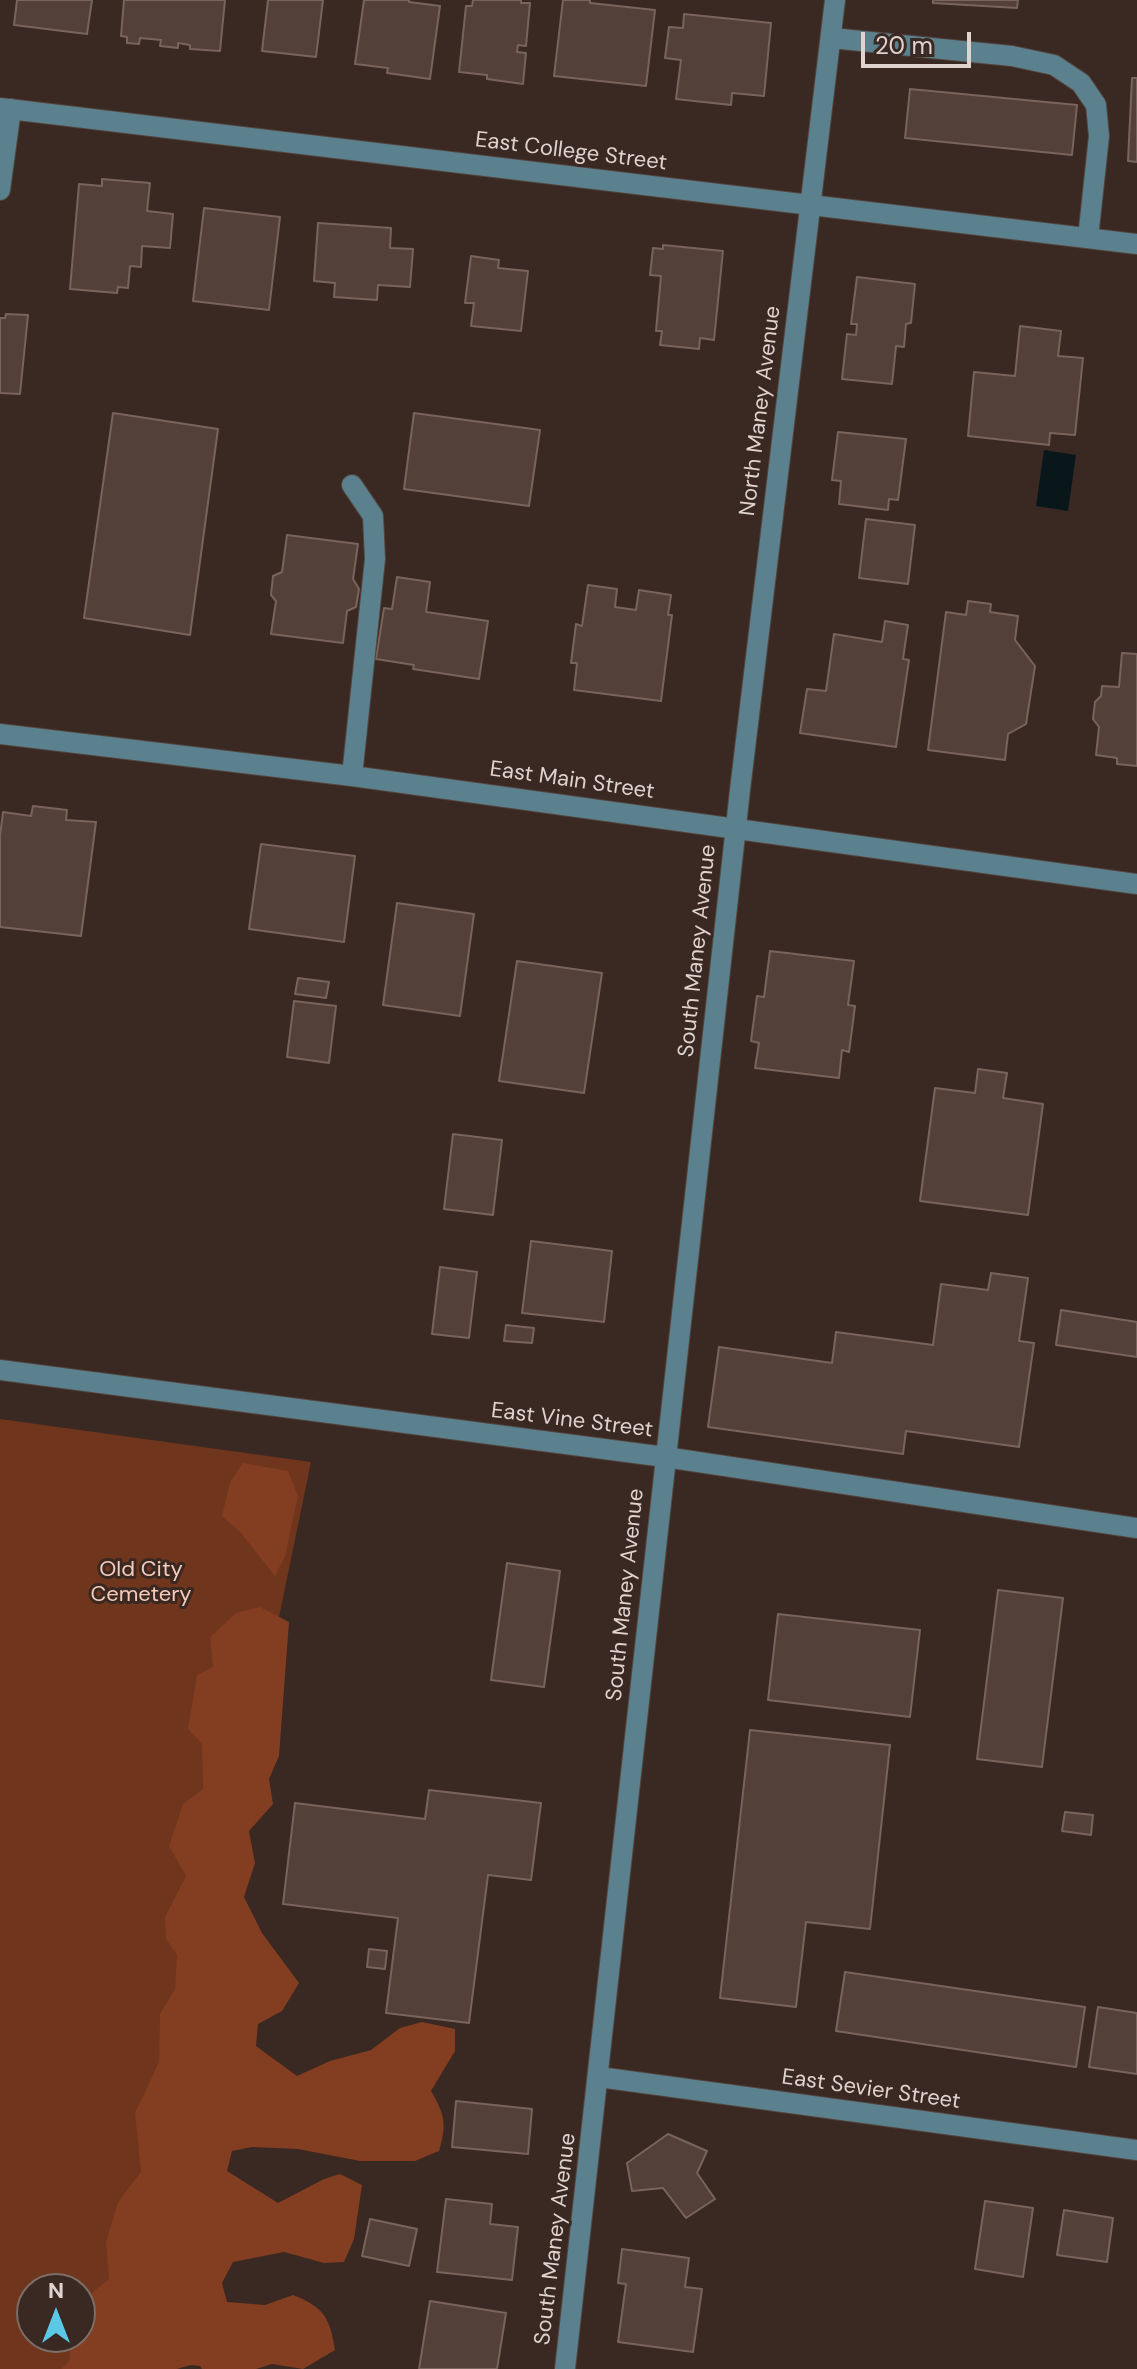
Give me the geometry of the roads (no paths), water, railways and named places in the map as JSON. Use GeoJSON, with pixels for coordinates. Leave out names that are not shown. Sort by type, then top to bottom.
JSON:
{"type":"FeatureCollection","features":[{"type":"Feature","properties":{"kind":"street","name":"North Maney Avenue"},"geometry":{"type":"LineString","coordinates":[[736,827],[835,0]]}},
{"type":"Feature","properties":{"kind":"street"},"geometry":{"type":"LineString","coordinates":[[831,38],[1012,56],[1054,65],[1081,83],[1096,105],[1099,136],[1088,238]]}},
{"type":"Feature","properties":{"kind":"street"},"geometry":{"type":"LineString","coordinates":[[0,190],[6,108]]}},
{"type":"Feature","properties":{"kind":"street","name":"East College Street"},"geometry":{"type":"LineString","coordinates":[[6,108],[1137,244]]}},
{"type":"Feature","properties":{"kind":"street"},"geometry":{"type":"LineString","coordinates":[[352,485],[373,516],[375,559],[352,776]]}},
{"type":"Feature","properties":{"kind":"street","name":"East Main Street"},"geometry":{"type":"LineString","coordinates":[[0,734],[352,776],[1137,884]]}},
{"type":"Feature","properties":{"kind":"street","name":"South Maney Avenue"},"geometry":{"type":"LineString","coordinates":[[565,2369],[736,827]]}},
{"type":"Feature","properties":{"kind":"street","name":"East Vine Street"},"geometry":{"type":"LineString","coordinates":[[0,1370],[665,1457],[1137,1528]]}},
{"type":"Feature","properties":{"kind":"street","name":"East Sevier Street"},"geometry":{"type":"LineString","coordinates":[[599,2077],[1137,2150]]}},
{"type":"Feature","properties":{"kind":"park label","name":"Old City Cemetery"},"geometry":{"type":"Point","coordinates":[141,1582]}}]}
